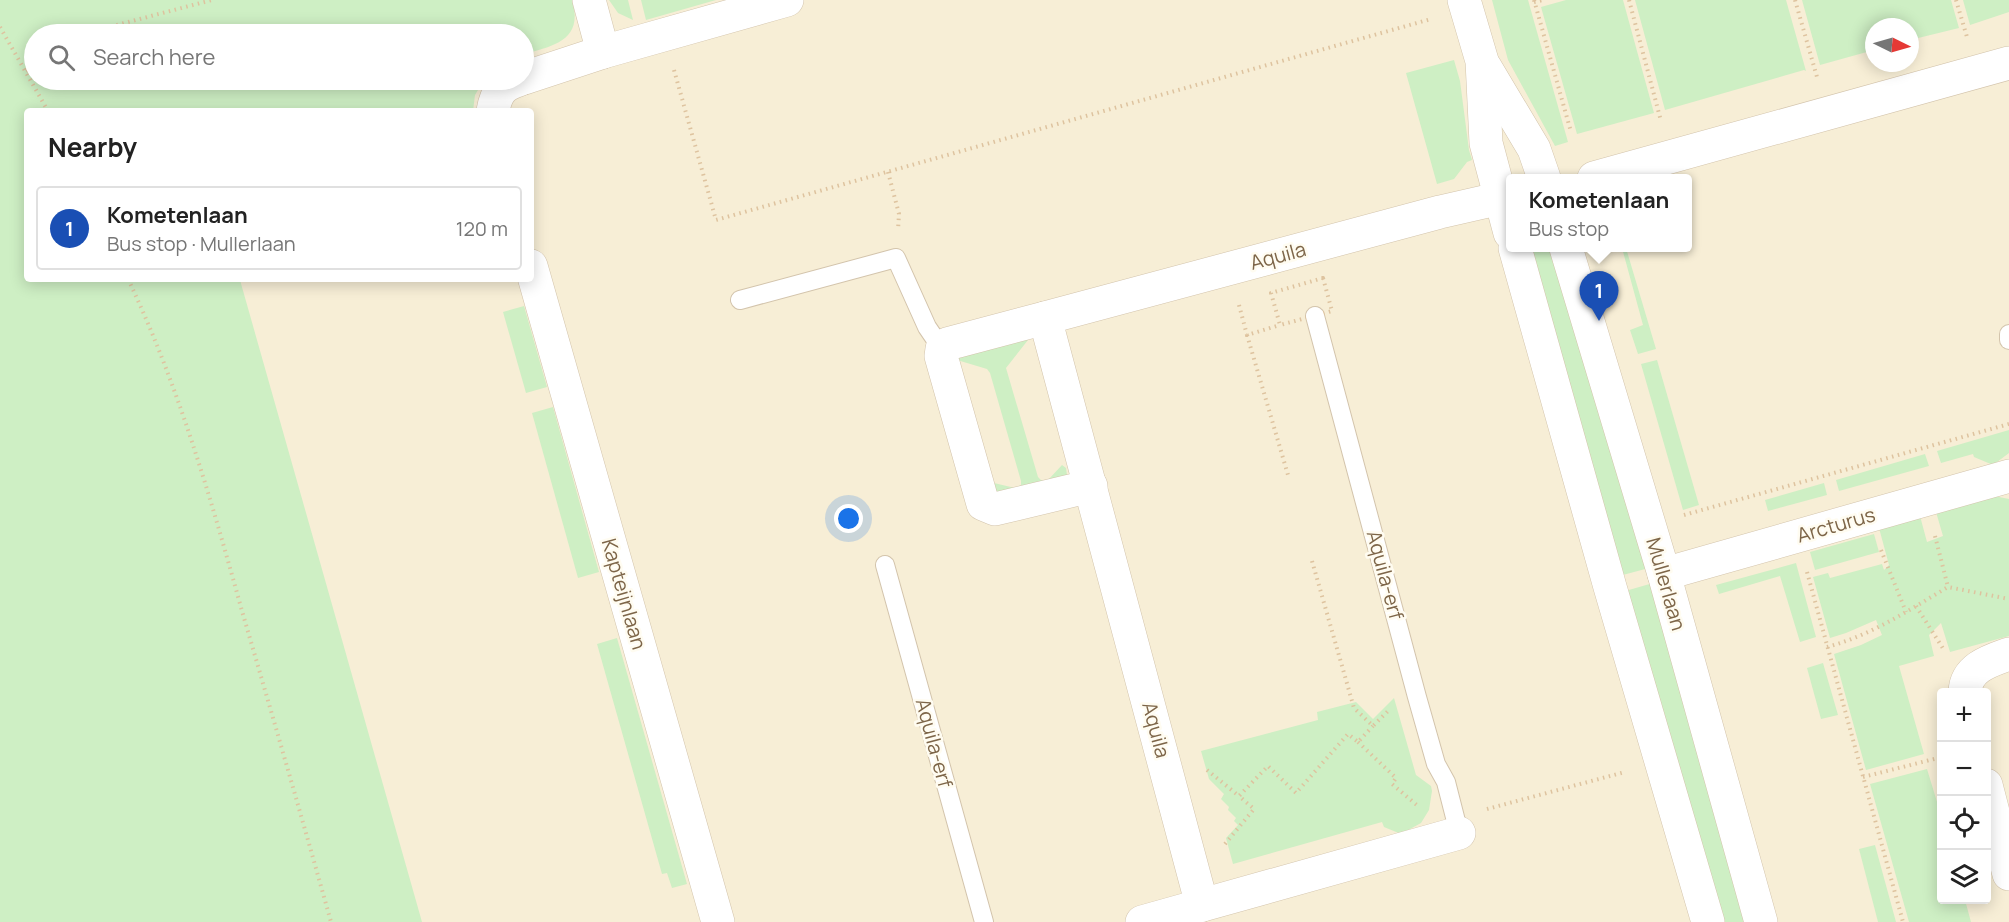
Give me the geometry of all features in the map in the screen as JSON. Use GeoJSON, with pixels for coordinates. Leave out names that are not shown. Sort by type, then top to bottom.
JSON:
{"type":"FeatureCollection","features":[{"type":"Feature","properties":{"kind":"street"},"geometry":{"type":"LineString","coordinates":[[589,0],[603,52]]}},
{"type":"Feature","properties":{"kind":"street"},"geometry":{"type":"LineString","coordinates":[[534,75],[603,52],[787,0]]}},
{"type":"Feature","properties":{"kind":"street"},"geometry":{"type":"LineString","coordinates":[[1465,5],[1482,61],[1534,149],[1543,174]]}},
{"type":"Feature","properties":{"kind":"street"},"geometry":{"type":"LineString","coordinates":[[1482,61],[1486,143],[1505,197]]}},
{"type":"Feature","properties":{"kind":"street"},"geometry":{"type":"LineString","coordinates":[[1609,174],[2009,63]]}},
{"type":"Feature","properties":{"kind":"street"},"geometry":{"type":"LineString","coordinates":[[494,108],[496,97],[501,90]]}},
{"type":"Feature","properties":{"kind":"street","name":"Aquila"},"geometry":{"type":"LineString","coordinates":[[942,349],[947,344],[1505,197]]}},
{"type":"Feature","properties":{"kind":"street"},"geometry":{"type":"LineString","coordinates":[[1516,252],[1708,922]]}},
{"type":"Feature","properties":{"kind":"street","name":"Mullerlaan"},"geometry":{"type":"LineString","coordinates":[[1567,252],[1664,574],[1761,922]]}},
{"type":"Feature","properties":{"kind":"street","name":"Kapteijnlaan"},"geometry":{"type":"LineString","coordinates":[[534,277],[718,922]]}},
{"type":"Feature","properties":{"kind":"street","name":"Aquila"},"geometry":{"type":"LineString","coordinates":[[1045,318],[1203,905]]}},
{"type":"Feature","properties":{"kind":"street"},"geometry":{"type":"LineString","coordinates":[[942,349],[941,356],[983,504],[995,509],[1091,486]]}},
{"type":"Feature","properties":{"kind":"street","name":"Arcturus"},"geometry":{"type":"LineString","coordinates":[[1664,574],[2009,476]]}},
{"type":"Feature","properties":{"kind":"street"},"geometry":{"type":"LineString","coordinates":[[1965,688],[1971,673],[1982,664],[2009,654]]}},
{"type":"Feature","properties":{"kind":"street"},"geometry":{"type":"LineString","coordinates":[[1989,796],[2009,874]]}},
{"type":"Feature","properties":{"kind":"street"},"geometry":{"type":"LineString","coordinates":[[1142,922],[1455,828]]}},
{"type":"Feature","properties":{"kind":"lane"},"geometry":{"type":"LineString","coordinates":[[740,300],[896,258],[927,327],[942,349]]}},
{"type":"Feature","properties":{"kind":"lane","name":"Aquila-erf"},"geometry":{"type":"LineString","coordinates":[[1315,316],[1436,764],[1446,782],[1455,828]]}},
{"type":"Feature","properties":{"kind":"lane"},"geometry":{"type":"LineString","coordinates":[[2009,334],[2009,340]]}},
{"type":"Feature","properties":{"kind":"lane","name":"Aquila-erf"},"geometry":{"type":"LineString","coordinates":[[885,565],[984,922]]}},
{"type":"Feature","properties":{"kind":"path"},"geometry":{"type":"LineString","coordinates":[[121,24],[212,0]]}},
{"type":"Feature","properties":{"kind":"path"},"geometry":{"type":"LineString","coordinates":[[1543,0],[1534,1],[1571,134]]}},
{"type":"Feature","properties":{"kind":"path"},"geometry":{"type":"LineString","coordinates":[[1629,0],[1671,158]]}},
{"type":"Feature","properties":{"kind":"path"},"geometry":{"type":"LineString","coordinates":[[1794,0],[1828,114]]}},
{"type":"Feature","properties":{"kind":"path"},"geometry":{"type":"LineString","coordinates":[[673,67],[716,220],[1465,5]]}},
{"type":"Feature","properties":{"kind":"path"},"geometry":{"type":"LineString","coordinates":[[0,27],[24,68]]}},
{"type":"Feature","properties":{"kind":"path"},"geometry":{"type":"LineString","coordinates":[[36,90],[46,108]]}},
{"type":"Feature","properties":{"kind":"path"},"geometry":{"type":"LineString","coordinates":[[888,172],[899,214]]}},
{"type":"Feature","properties":{"kind":"path"},"geometry":{"type":"LineString","coordinates":[[1229,268],[1288,476]]}},
{"type":"Feature","properties":{"kind":"path"},"geometry":{"type":"LineString","coordinates":[[130,282],[144,311],[175,392],[220,533],[331,922]]}},
{"type":"Feature","properties":{"kind":"path"},"geometry":{"type":"LineString","coordinates":[[1247,335],[1280,325]]}},
{"type":"Feature","properties":{"kind":"path"},"geometry":{"type":"LineString","coordinates":[[1649,525],[2009,424]]}},
{"type":"Feature","properties":{"kind":"path"},"geometry":{"type":"LineString","coordinates":[[1924,500],[1948,587]]}},
{"type":"Feature","properties":{"kind":"path"},"geometry":{"type":"LineString","coordinates":[[1870,515],[1887,568],[1906,612]]}},
{"type":"Feature","properties":{"kind":"path"},"geometry":{"type":"LineString","coordinates":[[1797,536],[1903,922]]}},
{"type":"Feature","properties":{"kind":"path"},"geometry":{"type":"LineString","coordinates":[[1312,561],[1354,708],[1373,726]]}},
{"type":"Feature","properties":{"kind":"path"},"geometry":{"type":"LineString","coordinates":[[1827,647],[1848,642],[1879,628],[1948,587],[2009,599]]}},
{"type":"Feature","properties":{"kind":"path"},"geometry":{"type":"LineString","coordinates":[[1916,606],[1965,688]]}},
{"type":"Feature","properties":{"kind":"path"},"geometry":{"type":"LineString","coordinates":[[1358,742],[1395,704]]}},
{"type":"Feature","properties":{"kind":"path"},"geometry":{"type":"LineString","coordinates":[[1222,847],[1254,809],[1239,796],[1268,766],[1296,793],[1348,734],[1396,778],[1392,784],[1455,828],[1661,763]]}},
{"type":"Feature","properties":{"kind":"path"},"geometry":{"type":"LineString","coordinates":[[1863,777],[1937,758]]}},
{"type":"Feature","properties":{"kind":"shaded area"},"geometry":{"type":"Polygon","coordinates":[[[0,0],[2009,0],[2009,922],[0,922],[0,0]]]}},
{"type":"Feature","properties":{"kind":"green space"},"geometry":{"type":"Polygon","coordinates":[[[0,0],[572,0],[575,13],[570,33],[556,44],[534,51],[534,24],[24,24],[24,90],[478,90],[473,108],[24,108],[24,282],[241,282],[422,922],[0,922],[0,0]]]}},
{"type":"Feature","properties":{"kind":"green space"},"geometry":{"type":"Polygon","coordinates":[[[609,0],[628,0],[633,20],[618,13],[609,0]]]}},
{"type":"Feature","properties":{"kind":"green space"},"geometry":{"type":"Polygon","coordinates":[[[641,0],[716,0],[646,20],[641,0]]]}},
{"type":"Feature","properties":{"kind":"green space"},"geometry":{"type":"Polygon","coordinates":[[[1492,0],[1528,0],[1568,142],[1555,146],[1508,60],[1492,0]]]}},
{"type":"Feature","properties":{"kind":"green space"},"geometry":{"type":"Polygon","coordinates":[[[1566,0],[1623,0],[1654,113],[1577,134],[1541,7],[1566,0]]]}},
{"type":"Feature","properties":{"kind":"green space"},"geometry":{"type":"Polygon","coordinates":[[[1635,0],[1786,0],[1806,71],[1665,110],[1635,0]]]}},
{"type":"Feature","properties":{"kind":"green space"},"geometry":{"type":"Polygon","coordinates":[[[1802,0],[1951,0],[1959,28],[1919,38],[1919,18],[1865,18],[1865,52],[1820,65],[1802,0]]]}},
{"type":"Feature","properties":{"kind":"green space"},"geometry":{"type":"Polygon","coordinates":[[[1963,0],[2009,0],[2009,12],[1970,25],[1963,0]]]}},
{"type":"Feature","properties":{"kind":"green space"},"geometry":{"type":"Polygon","coordinates":[[[1454,60],[1460,81],[1472,160],[1467,162],[1454,179],[1437,184],[1406,73],[1454,60]]]}},
{"type":"Feature","properties":{"kind":"green space"},"geometry":{"type":"Polygon","coordinates":[[[1526,252],[1557,252],[1649,568],[1619,576],[1526,252]]]}},
{"type":"Feature","properties":{"kind":"green space"},"geometry":{"type":"Polygon","coordinates":[[[1623,252],[1627,252],[1656,349],[1638,354],[1630,330],[1643,325],[1623,252]]]}},
{"type":"Feature","properties":{"kind":"green space"},"geometry":{"type":"Polygon","coordinates":[[[524,306],[547,387],[526,393],[503,312],[524,306]]]}},
{"type":"Feature","properties":{"kind":"green space"},"geometry":{"type":"Polygon","coordinates":[[[1029,337],[1006,368],[1038,477],[1041,480],[1048,480],[1062,465],[1066,468],[1067,475],[1000,498],[992,485],[994,483],[1015,488],[1021,485],[1021,481],[990,373],[987,369],[957,360],[956,355],[1029,337]]]}},
{"type":"Feature","properties":{"kind":"green space"},"geometry":{"type":"Polygon","coordinates":[[[1657,360],[1699,505],[1683,510],[1641,364],[1657,360]]]}},
{"type":"Feature","properties":{"kind":"green space"},"geometry":{"type":"Polygon","coordinates":[[[553,407],[599,572],[578,578],[532,413],[553,407]]]}},
{"type":"Feature","properties":{"kind":"green space"},"geometry":{"type":"Polygon","coordinates":[[[2009,430],[2009,453],[1993,465],[1974,457],[1973,454],[1941,463],[1937,451],[2009,430]]]}},
{"type":"Feature","properties":{"kind":"green space"},"geometry":{"type":"Polygon","coordinates":[[[1925,454],[1929,466],[1839,491],[1836,480],[1925,454]]]}},
{"type":"Feature","properties":{"kind":"green space"},"geometry":{"type":"Polygon","coordinates":[[[1824,483],[1827,495],[1768,511],[1765,500],[1824,483]]]}},
{"type":"Feature","properties":{"kind":"green space"},"geometry":{"type":"Polygon","coordinates":[[[1994,496],[2009,499],[2009,636],[1950,652],[1941,623],[1929,635],[1934,656],[1899,666],[1924,754],[1866,770],[1834,654],[1882,635],[1876,620],[1830,638],[1813,577],[1828,573],[1830,578],[1882,564],[1884,570],[1889,565],[1879,528],[1920,516],[1927,542],[1943,536],[1936,512],[1994,496]]]}},
{"type":"Feature","properties":{"kind":"green space"},"geometry":{"type":"Polygon","coordinates":[[[1874,534],[1879,552],[1815,570],[1810,552],[1874,534]]]}},
{"type":"Feature","properties":{"kind":"green space"},"geometry":{"type":"Polygon","coordinates":[[[1796,563],[1816,637],[1800,642],[1780,576],[1719,594],[1716,585],[1796,563]]]}},
{"type":"Feature","properties":{"kind":"green space"},"geometry":{"type":"Polygon","coordinates":[[[1653,583],[1751,922],[1712,922],[1622,592],[1653,583]]]}},
{"type":"Feature","properties":{"kind":"green space"},"geometry":{"type":"Polygon","coordinates":[[[617,638],[687,884],[672,888],[667,873],[662,874],[597,644],[617,638]]]}},
{"type":"Feature","properties":{"kind":"green space"},"geometry":{"type":"Polygon","coordinates":[[[1823,663],[1838,715],[1821,719],[1807,668],[1823,663]]]}},
{"type":"Feature","properties":{"kind":"green space"},"geometry":{"type":"Polygon","coordinates":[[[1394,698],[1416,775],[1431,786],[1429,810],[1421,823],[1401,834],[1384,827],[1382,822],[1233,864],[1226,838],[1238,825],[1234,821],[1236,818],[1228,810],[1229,807],[1221,799],[1224,794],[1209,779],[1201,751],[1318,720],[1317,712],[1356,702],[1373,719],[1394,698]]]}},
{"type":"Feature","properties":{"kind":"green space"},"geometry":{"type":"Polygon","coordinates":[[[1927,769],[1937,802],[1937,904],[1966,904],[1971,922],[1909,922],[1870,784],[1927,769]]]}},
{"type":"Feature","properties":{"kind":"green space"},"geometry":{"type":"Polygon","coordinates":[[[1875,845],[1896,922],[1878,922],[1859,849],[1875,845]]]}},
{"type":"Feature","properties":{"kind":"place","name":"Kometenlaan"},"geometry":{"type":"Point","coordinates":[1599,321]}}]}
